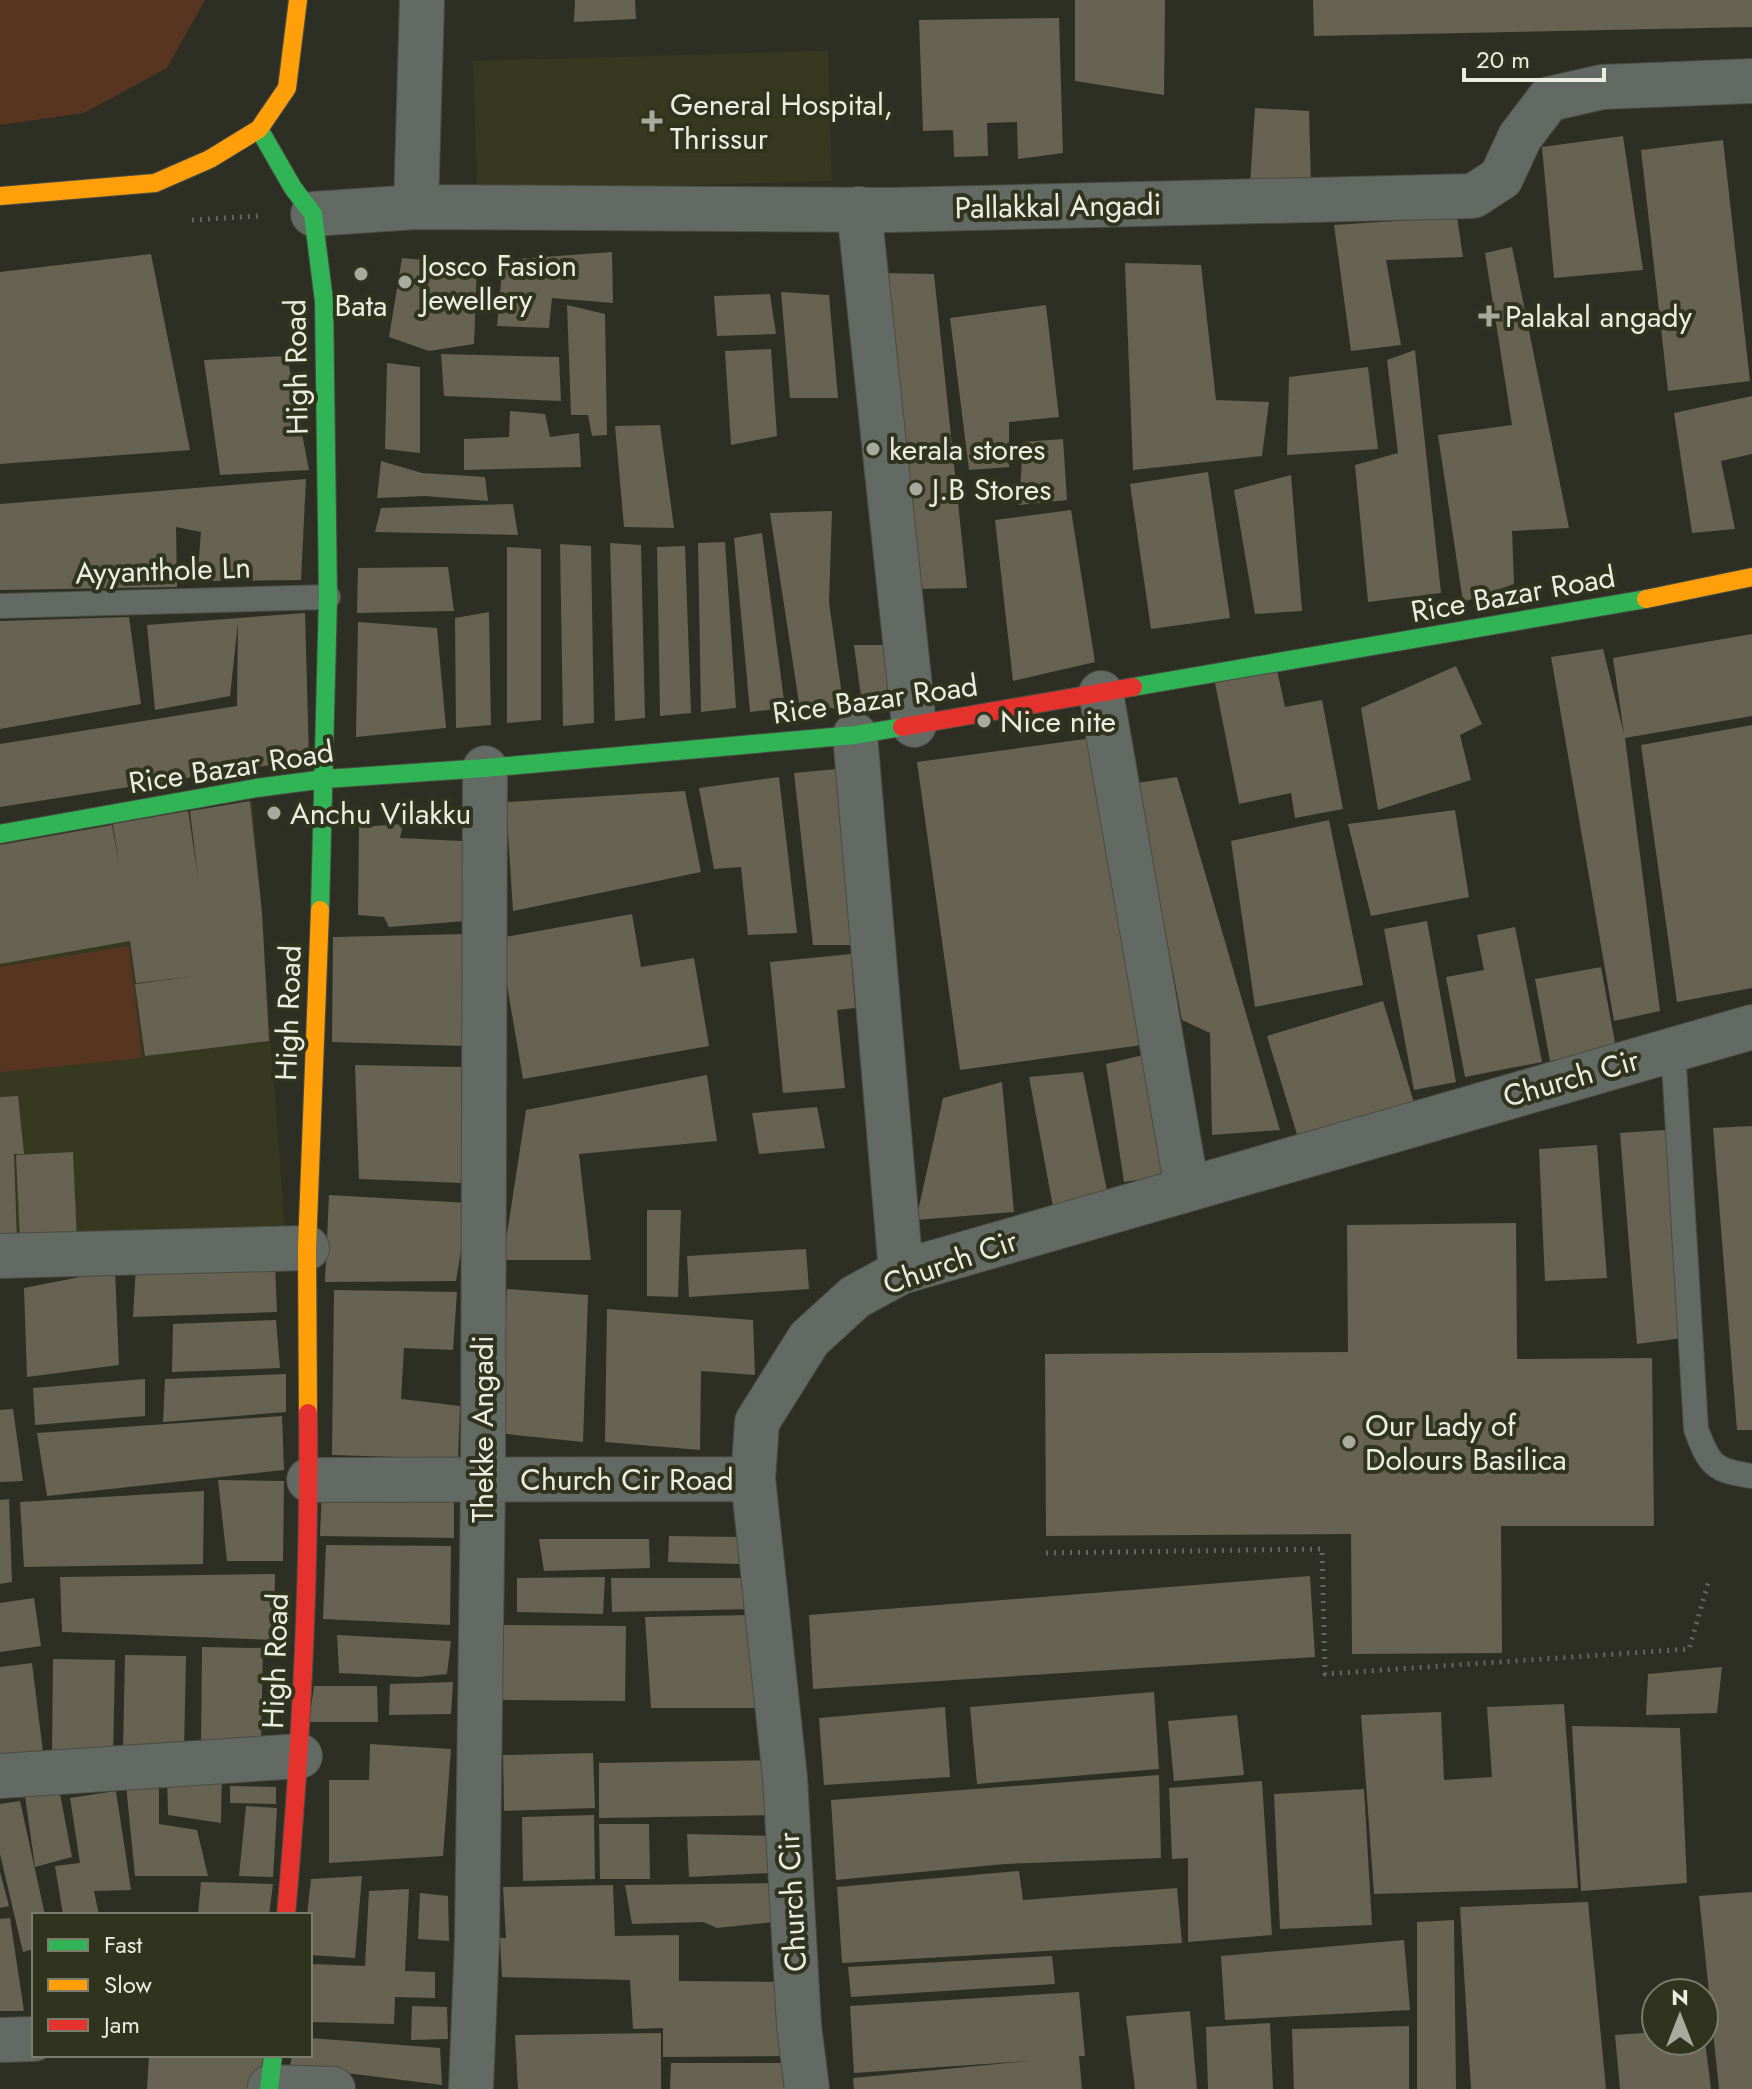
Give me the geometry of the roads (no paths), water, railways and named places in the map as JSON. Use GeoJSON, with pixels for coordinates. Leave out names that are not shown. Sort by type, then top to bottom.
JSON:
{"type":"FeatureCollection","features":[{"type":"Feature","properties":{"kind":"main road"},"geometry":{"type":"LineString","coordinates":[[0,196],[155,183],[210,159],[259,129],[287,88],[298,0]]}},
{"type":"Feature","properties":{"kind":"main road","name":"High Road"},"geometry":{"type":"LineString","coordinates":[[259,129],[293,188],[313,214],[324,301],[328,597],[325,779],[307,1248],[309,1480],[300,1756],[286,1913]]}},
{"type":"Feature","properties":{"kind":"main road","name":"Rice Bazar Road"},"geometry":{"type":"LineString","coordinates":[[0,834],[256,788],[325,779],[855,735],[1671,595],[1752,577]]}},
{"type":"Feature","properties":{"kind":"street"},"geometry":{"type":"LineString","coordinates":[[416,207],[422,0]]}},
{"type":"Feature","properties":{"kind":"street","name":"Pallakkal Angadi"},"geometry":{"type":"LineString","coordinates":[[313,214],[416,207],[859,209],[1473,196],[1501,178],[1520,137],[1549,99],[1602,87],[1752,81]]}},
{"type":"Feature","properties":{"kind":"street"},"geometry":{"type":"LineString","coordinates":[[859,209],[914,725]]}},
{"type":"Feature","properties":{"kind":"street"},"geometry":{"type":"LineString","coordinates":[[1101,693],[1187,1189]]}},
{"type":"Feature","properties":{"kind":"street"},"geometry":{"type":"LineString","coordinates":[[855,735],[901,1272]]}},
{"type":"Feature","properties":{"kind":"street","name":"Thekke Angadi"},"geometry":{"type":"LineString","coordinates":[[471,2089],[477,1939],[483,1480],[485,768]]}},
{"type":"Feature","properties":{"kind":"street","name":"Church Cir"},"geometry":{"type":"LineString","coordinates":[[807,2089],[799,2026],[785,1778],[753,1479],[757,1422],[809,1339],[855,1297],[901,1272],[1752,1027]]}},
{"type":"Feature","properties":{"kind":"street"},"geometry":{"type":"LineString","coordinates":[[0,1256],[307,1248]]}},
{"type":"Feature","properties":{"kind":"street","name":"Church Cir Road"},"geometry":{"type":"LineString","coordinates":[[309,1480],[753,1479]]}},
{"type":"Feature","properties":{"kind":"street"},"geometry":{"type":"LineString","coordinates":[[0,1776],[300,1756]]}},
{"type":"Feature","properties":{"kind":"street"},"geometry":{"type":"LineString","coordinates":[[0,2040],[32,2039]]}},
{"type":"Feature","properties":{"kind":"street"},"geometry":{"type":"LineString","coordinates":[[271,2077],[333,2089]]}},
{"type":"Feature","properties":{"kind":"lane","name":"Ayyanthole Ln"},"geometry":{"type":"LineString","coordinates":[[0,606],[328,597]]}},
{"type":"Feature","properties":{"kind":"lane"},"geometry":{"type":"LineString","coordinates":[[1673,1049],[1696,1429],[1706,1456],[1726,1472],[1752,1476]]}},
{"type":"Feature","properties":{"kind":"place","name":"General Hospital, Thrissur"},"geometry":{"type":"Point","coordinates":[652,121]}},
{"type":"Feature","properties":{"kind":"place","name":"Bata"},"geometry":{"type":"Point","coordinates":[361,274]}},
{"type":"Feature","properties":{"kind":"place","name":"Josco Fasion Jewellery"},"geometry":{"type":"Point","coordinates":[405,282]}},
{"type":"Feature","properties":{"kind":"place","name":"Palakal angady"},"geometry":{"type":"Point","coordinates":[1489,316]}},
{"type":"Feature","properties":{"kind":"place","name":"kerala stores"},"geometry":{"type":"Point","coordinates":[873,449]}},
{"type":"Feature","properties":{"kind":"place","name":"J.B Stores"},"geometry":{"type":"Point","coordinates":[916,489]}},
{"type":"Feature","properties":{"kind":"place","name":"Nice nite"},"geometry":{"type":"Point","coordinates":[984,721]}},
{"type":"Feature","properties":{"kind":"place","name":"Anchu Vilakku"},"geometry":{"type":"Point","coordinates":[274,813]}},
{"type":"Feature","properties":{"kind":"place","name":"Our Lady of Dolours Basilica"},"geometry":{"type":"Point","coordinates":[1349,1442]}}]}
